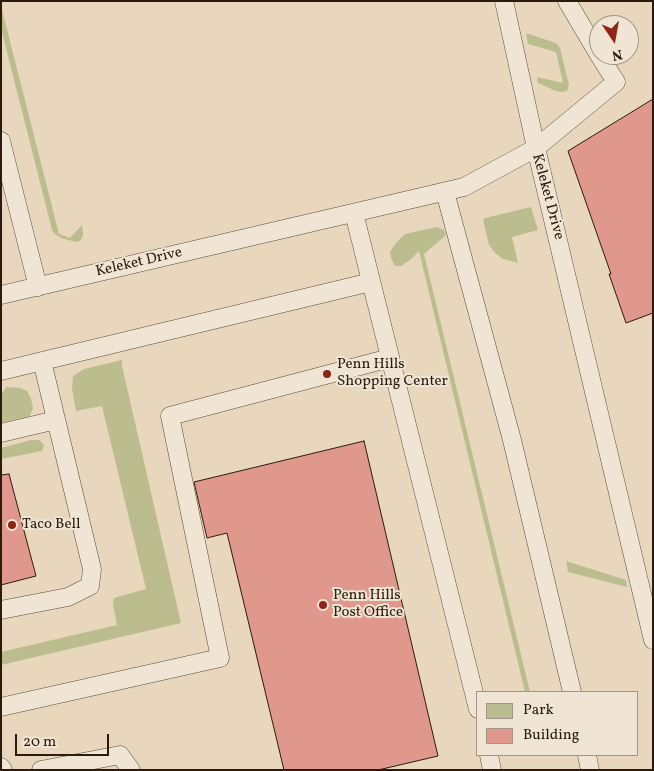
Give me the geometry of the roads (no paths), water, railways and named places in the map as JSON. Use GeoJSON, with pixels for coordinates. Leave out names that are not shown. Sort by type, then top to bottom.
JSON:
{"type":"FeatureCollection","features":[{"type":"Feature","properties":{"kind":"lane"},"geometry":{"type":"LineString","coordinates":[[504,1],[536,148],[616,82],[605,65]]}},
{"type":"Feature","properties":{"kind":"lane"},"geometry":{"type":"LineString","coordinates":[[567,1],[589,38]]}},
{"type":"Feature","properties":{"kind":"lane"},"geometry":{"type":"LineString","coordinates":[[1,142],[38,287]]}},
{"type":"Feature","properties":{"kind":"lane","name":"Keleket Drive"},"geometry":{"type":"LineString","coordinates":[[1,295],[464,187],[536,148],[653,640]]}},
{"type":"Feature","properties":{"kind":"lane"},"geometry":{"type":"LineString","coordinates":[[445,192],[512,440],[572,691]]}},
{"type":"Feature","properties":{"kind":"lane"},"geometry":{"type":"LineString","coordinates":[[354,213],[477,705]]}},
{"type":"Feature","properties":{"kind":"lane"},"geometry":{"type":"LineString","coordinates":[[1,371],[371,282]]}},
{"type":"Feature","properties":{"kind":"lane"},"geometry":{"type":"LineString","coordinates":[[1,707],[220,658],[170,416],[390,358]]}},
{"type":"Feature","properties":{"kind":"lane"},"geometry":{"type":"LineString","coordinates":[[1,610],[68,597],[90,586],[92,569],[42,361]]}},
{"type":"Feature","properties":{"kind":"lane"},"geometry":{"type":"LineString","coordinates":[[1,433],[56,420]]}},
{"type":"Feature","properties":{"kind":"lane"},"geometry":{"type":"LineString","coordinates":[[41,770],[120,754],[131,770]]}},
{"type":"Feature","properties":{"kind":"lane"},"geometry":{"type":"LineString","coordinates":[[489,756],[492,770]]}},
{"type":"Feature","properties":{"kind":"lane"},"geometry":{"type":"LineString","coordinates":[[587,756],[590,770]]}},
{"type":"Feature","properties":{"kind":"place","name":"Penn Hills Shopping Center"},"geometry":{"type":"Point","coordinates":[327,374]}},
{"type":"Feature","properties":{"kind":"place","name":"Taco Bell"},"geometry":{"type":"Point","coordinates":[12,525]}},
{"type":"Feature","properties":{"kind":"place","name":"Penn Hills Post Office"},"geometry":{"type":"Point","coordinates":[323,605]}}]}
